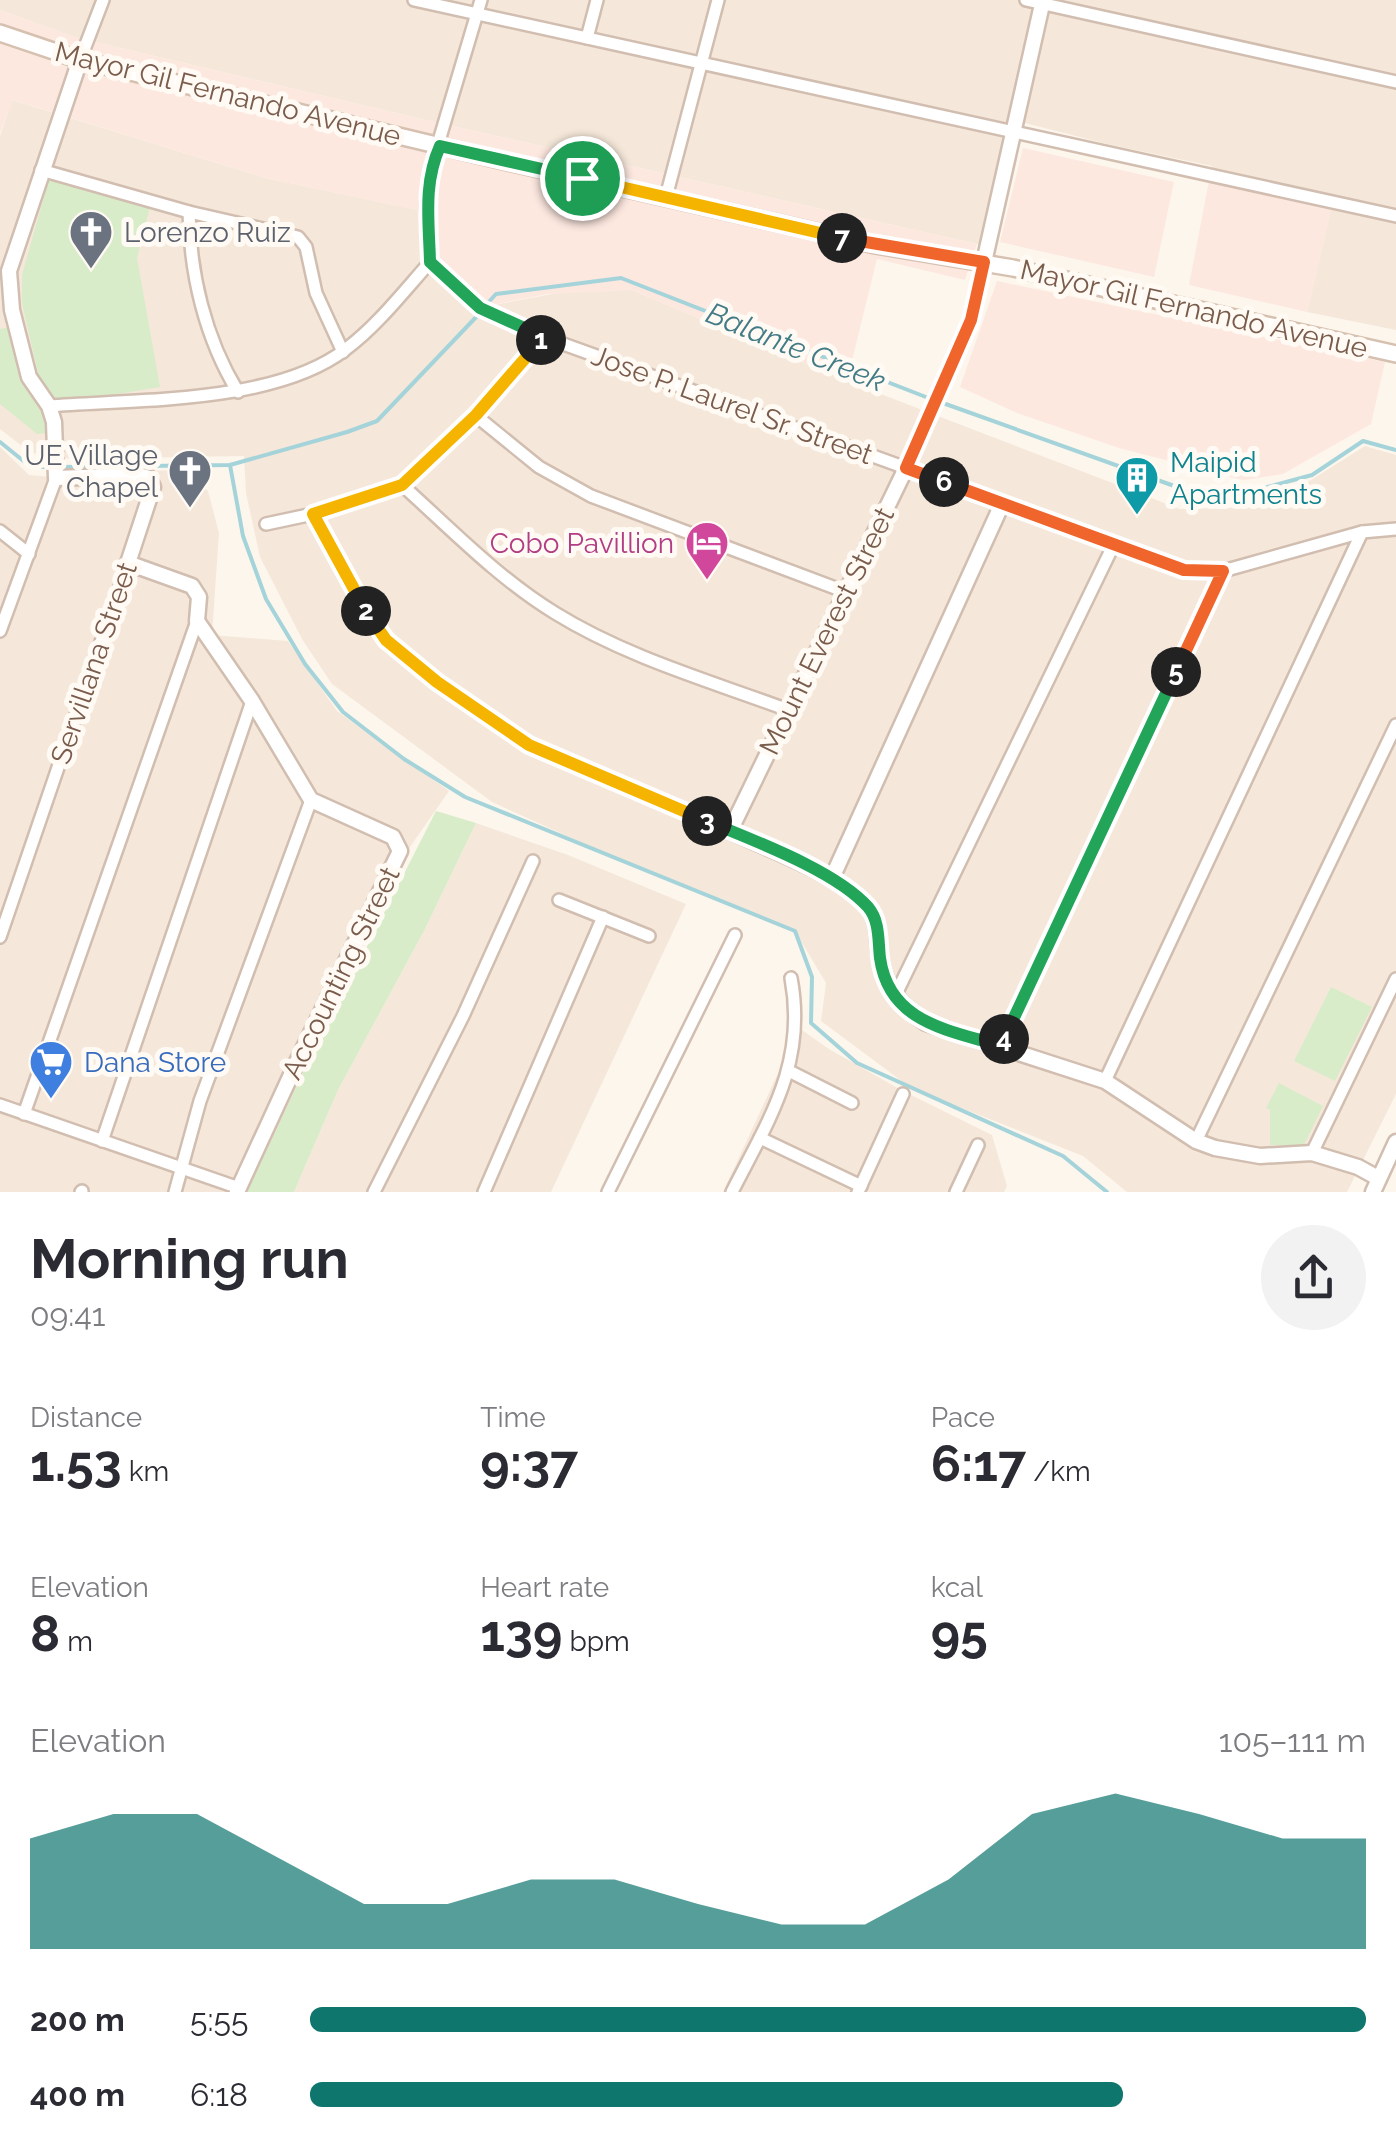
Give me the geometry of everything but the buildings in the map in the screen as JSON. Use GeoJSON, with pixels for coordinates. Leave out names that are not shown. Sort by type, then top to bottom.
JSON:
{"type":"FeatureCollection","features":[{"type":"Feature","properties":{"kind":"main road","name":"Mayor Gil Fernando Avenue"},"geometry":{"type":"LineString","coordinates":[[0,32],[80,60],[440,146],[875,245],[984,262],[1396,354]]}},
{"type":"Feature","properties":{"kind":"street"},"geometry":{"type":"LineString","coordinates":[[0,632],[56,476],[57,455],[49,406],[28,377],[12,310],[9,271],[103,0]]}},
{"type":"Feature","properties":{"kind":"street"},"geometry":{"type":"LineString","coordinates":[[414,0],[1396,216]]}},
{"type":"Feature","properties":{"kind":"street"},"geometry":{"type":"LineString","coordinates":[[49,406],[238,392],[312,370],[343,352],[366,332],[430,262],[426,206],[433,161],[481,0]]}},
{"type":"Feature","properties":{"kind":"street"},"geometry":{"type":"LineString","coordinates":[[587,38],[597,0]]}},
{"type":"Feature","properties":{"kind":"street"},"geometry":{"type":"LineString","coordinates":[[666,197],[718,0]]}},
{"type":"Feature","properties":{"kind":"street"},"geometry":{"type":"LineString","coordinates":[[1026,0],[1396,82]]}},
{"type":"Feature","properties":{"kind":"street","name":"Mount Everest Street"},"geometry":{"type":"LineString","coordinates":[[730,830],[906,468],[971,320],[1043,2]]}},
{"type":"Feature","properties":{"kind":"street"},"geometry":{"type":"LineString","coordinates":[[41,170],[189,212],[298,237],[306,247],[316,293],[343,352]]}},
{"type":"Feature","properties":{"kind":"street"},"geometry":{"type":"LineString","coordinates":[[189,212],[189,244],[203,311],[225,370],[238,392]]}},
{"type":"Feature","properties":{"kind":"street","name":"Jose P. Laurel Sr. Street"},"geometry":{"type":"LineString","coordinates":[[430,262],[484,310],[544,337],[1184,570],[1223,571],[1362,532],[1396,530]]}},
{"type":"Feature","properties":{"kind":"street"},"geometry":{"type":"LineString","coordinates":[[266,524],[313,514],[402,485],[476,415],[544,337]]}},
{"type":"Feature","properties":{"kind":"street"},"geometry":{"type":"LineString","coordinates":[[476,415],[540,467],[591,496],[846,592]]}},
{"type":"Feature","properties":{"kind":"street","name":"Servillana Street"},"geometry":{"type":"LineString","coordinates":[[0,936],[153,487],[149,478],[56,476]]}},
{"type":"Feature","properties":{"kind":"street"},"geometry":{"type":"LineString","coordinates":[[402,485],[519,590],[554,613],[610,642],[788,710]]}},
{"type":"Feature","properties":{"kind":"street"},"geometry":{"type":"LineString","coordinates":[[832,878],[1002,504]]}},
{"type":"Feature","properties":{"kind":"street"},"geometry":{"type":"LineString","coordinates":[[313,514],[352,590],[386,640],[437,682],[529,745],[832,878],[870,908],[878,930],[881,963],[895,996],[926,1024],[1105,1080],[1196,1142],[1214,1148],[1260,1156],[1312,1153],[1358,1167],[1376,1185],[1396,1142]]}},
{"type":"Feature","properties":{"kind":"street"},"geometry":{"type":"LineString","coordinates":[[0,532],[29,554]]}},
{"type":"Feature","properties":{"kind":"street"},"geometry":{"type":"LineString","coordinates":[[1105,1080],[1362,532]]}},
{"type":"Feature","properties":{"kind":"street"},"geometry":{"type":"LineString","coordinates":[[895,996],[1114,544]]}},
{"type":"Feature","properties":{"kind":"street"},"geometry":{"type":"LineString","coordinates":[[24,1114],[196,621],[199,597],[192,586],[128,563]]}},
{"type":"Feature","properties":{"kind":"street"},"geometry":{"type":"LineString","coordinates":[[1001,1046],[1223,571]]}},
{"type":"Feature","properties":{"kind":"street"},"geometry":{"type":"LineString","coordinates":[[176,1192],[200,1101],[311,800],[252,701],[196,621]]}},
{"type":"Feature","properties":{"kind":"street"},"geometry":{"type":"LineString","coordinates":[[102,1141],[252,701]]}},
{"type":"Feature","properties":{"kind":"street"},"geometry":{"type":"LineString","coordinates":[[1196,1142],[1396,725]]}},
{"type":"Feature","properties":{"kind":"street","name":"Accounting Street"},"geometry":{"type":"LineString","coordinates":[[238,1190],[400,851],[393,837],[311,800]]}},
{"type":"Feature","properties":{"kind":"street"},"geometry":{"type":"LineString","coordinates":[[374,1192],[463,1016],[533,861]]}},
{"type":"Feature","properties":{"kind":"street"},"geometry":{"type":"LineString","coordinates":[[559,900],[649,936]]}},
{"type":"Feature","properties":{"kind":"street"},"geometry":{"type":"LineString","coordinates":[[484,1192],[603,917]]}},
{"type":"Feature","properties":{"kind":"street"},"geometry":{"type":"LineString","coordinates":[[608,1192],[735,935]]}},
{"type":"Feature","properties":{"kind":"street"},"geometry":{"type":"LineString","coordinates":[[732,1192],[789,1071],[796,1020],[791,978]]}},
{"type":"Feature","properties":{"kind":"street"},"geometry":{"type":"LineString","coordinates":[[1312,1153],[1396,979]]}},
{"type":"Feature","properties":{"kind":"street"},"geometry":{"type":"LineString","coordinates":[[789,1071],[852,1103]]}},
{"type":"Feature","properties":{"kind":"street"},"geometry":{"type":"LineString","coordinates":[[760,1138],[859,1189],[902,1094]]}},
{"type":"Feature","properties":{"kind":"street"},"geometry":{"type":"LineString","coordinates":[[0,1105],[238,1190]]}},
{"type":"Feature","properties":{"kind":"street"},"geometry":{"type":"LineString","coordinates":[[956,1192],[978,1145]]}},
{"type":"Feature","properties":{"kind":"shaded area"},"geometry":{"type":"Polygon","coordinates":[[[0,0],[1396,0],[1396,330],[1307,312],[1331,207],[1209,181],[1212,166],[1013,120],[986,244],[977,244],[74,37],[0,10],[0,0]]]}},
{"type":"Feature","properties":{"kind":"shaded area"},"geometry":{"type":"Polygon","coordinates":[[[0,10],[74,37],[977,244],[965,280],[877,259],[847,381],[632,290],[547,294],[467,310],[424,261],[417,210],[266,178],[13,100],[0,133],[0,10]]]}},
{"type":"Feature","properties":{"kind":"shaded area"},"geometry":{"type":"Polygon","coordinates":[[[12,100],[266,178],[418,210],[424,261],[467,310],[568,291],[632,290],[847,381],[1180,509],[1256,507],[1311,480],[1365,446],[1396,455],[1396,1094],[1347,1192],[1127,1192],[1083,1156],[911,1088],[821,1021],[826,983],[795,931],[637,868],[492,802],[332,684],[302,639],[260,557],[246,493],[244,456],[73,459],[31,453],[0,429],[0,136],[12,100]]]}},
{"type":"Feature","properties":{"kind":"shaded area"},"geometry":{"type":"Polygon","coordinates":[[[1023,148],[1174,182],[1154,277],[1000,242],[1023,148]]]}},
{"type":"Feature","properties":{"kind":"shaded area"},"geometry":{"type":"Polygon","coordinates":[[[1209,181],[1332,207],[1307,312],[1189,285],[1209,181]]]}},
{"type":"Feature","properties":{"kind":"shaded area"},"geometry":{"type":"Polygon","coordinates":[[[997,281],[1385,362],[1371,424],[1283,474],[1243,480],[1119,448],[1017,413],[960,387],[997,281]]]}},
{"type":"Feature","properties":{"kind":"shaded area"},"geometry":{"type":"Polygon","coordinates":[[[0,447],[29,475],[66,478],[89,473],[181,470],[208,491],[219,533],[212,635],[288,641],[337,711],[449,791],[410,847],[247,1192],[0,1192],[0,447]]]}},
{"type":"Feature","properties":{"kind":"shaded area"},"geometry":{"type":"Polygon","coordinates":[[[476,823],[568,855],[686,904],[551,1192],[294,1192],[338,1090],[425,929],[476,823]]]}},
{"type":"Feature","properties":{"kind":"shaded area"},"geometry":{"type":"Polygon","coordinates":[[[799,1028],[901,1090],[992,1135],[1007,1186],[1004,1192],[723,1192],[799,1028]]]}},
{"type":"Feature","properties":{"kind":"green space"},"geometry":{"type":"Polygon","coordinates":[[[49,179],[150,207],[137,258],[160,387],[57,404],[41,386],[22,303],[22,275],[49,179]]]}},
{"type":"Feature","properties":{"kind":"green space"},"geometry":{"type":"Polygon","coordinates":[[[12,327],[46,407],[49,433],[37,434],[0,404],[0,329],[12,327]]]}},
{"type":"Feature","properties":{"kind":"green space"},"geometry":{"type":"Polygon","coordinates":[[[436,811],[476,823],[425,929],[338,1090],[294,1192],[247,1192],[308,1062],[436,811]]]}},
{"type":"Feature","properties":{"kind":"green space"},"geometry":{"type":"Polygon","coordinates":[[[1331,987],[1372,1007],[1335,1081],[1294,1061],[1331,987]]]}},
{"type":"Feature","properties":{"kind":"green space"},"geometry":{"type":"Polygon","coordinates":[[[1279,1083],[1323,1106],[1304,1145],[1270,1145],[1270,1110],[1266,1108],[1279,1083]]]}},
{"type":"Feature","properties":{"kind":"waterway","name":"Balante Creek"},"geometry":{"type":"LineString","coordinates":[[485,306],[496,294],[621,278],[931,399]]}},
{"type":"Feature","properties":{"kind":"waterway","name":"Balante Creek"},"geometry":{"type":"LineString","coordinates":[[61,467],[230,465],[347,432],[377,421],[479,314]]}},
{"type":"Feature","properties":{"kind":"waterway","name":"Balante Creek"},"geometry":{"type":"LineString","coordinates":[[940,402],[1191,492],[1242,494],[1312,475],[1363,441],[1396,450]]}},
{"type":"Feature","properties":{"kind":"waterway"},"geometry":{"type":"LineString","coordinates":[[0,442],[31,467],[52,467]]}},
{"type":"Feature","properties":{"kind":"waterway"},"geometry":{"type":"LineString","coordinates":[[230,465],[243,536],[266,599],[305,664],[343,712],[404,759],[465,797],[795,931],[812,977],[811,1023],[857,1063],[1063,1156],[1107,1192]]}},
{"type":"Feature","properties":{"kind":"place","name":"Lorenzo Ruiz"},"geometry":{"type":"Point","coordinates":[91,270]}},
{"type":"Feature","properties":{"kind":"place","name":"UE Village Chapel"},"geometry":{"type":"Point","coordinates":[190,509]}},
{"type":"Feature","properties":{"kind":"place","name":"Maipid Apartments"},"geometry":{"type":"Point","coordinates":[1137,516]}},
{"type":"Feature","properties":{"kind":"place","name":"Cobo Pavillion"},"geometry":{"type":"Point","coordinates":[707,581]}},
{"type":"Feature","properties":{"kind":"place","name":"Dana Store"},"geometry":{"type":"Point","coordinates":[51,1100]}},
{"type":"Feature","properties":{"kind":"route"},"geometry":{"type":"LineString","coordinates":[[440,146],[582,178],[875,245],[984,262],[971,320],[906,468],[1184,570],[1223,571],[1001,1046],[926,1024],[909,1012],[895,996],[881,963],[878,930],[870,908],[832,878],[529,745],[437,682],[386,640],[352,590],[313,514],[402,485],[476,415],[544,337],[480,308],[430,262],[426,206],[433,161],[440,146]]}}]}
